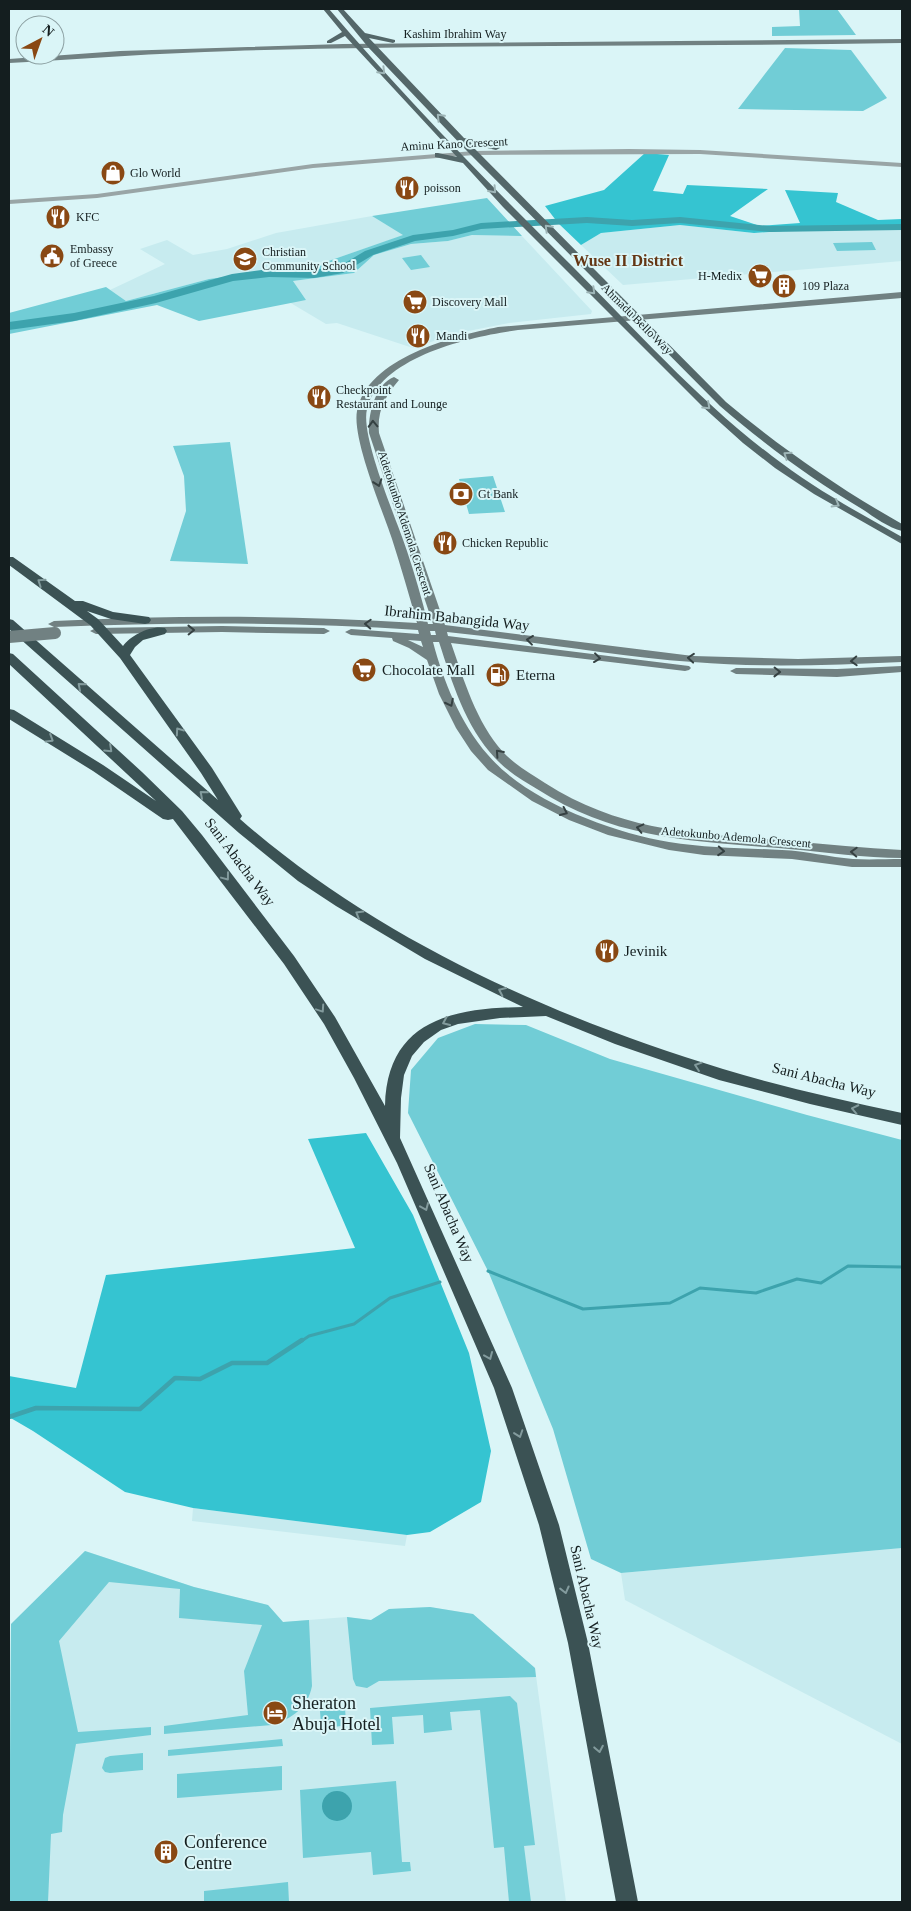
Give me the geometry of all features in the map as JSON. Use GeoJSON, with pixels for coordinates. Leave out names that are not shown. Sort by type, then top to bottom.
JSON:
{"type":"FeatureCollection","features":[{"type":"Feature","properties":{"kind":"highway"},"geometry":{"type":"LineString","coordinates":[[9,560],[60,596],[98,627],[124,655],[207,771],[244,830]]}},
{"type":"Feature","properties":{"kind":"highway"},"geometry":{"type":"LineString","coordinates":[[60,596],[91,609],[145,620]]}},
{"type":"Feature","properties":{"kind":"highway","name":"Sani Abacha Way"},"geometry":{"type":"LineString","coordinates":[[9,622],[244,830],[282,861],[348,907],[414,946],[546,1012],[719,1074],[815,1100],[902,1119]]}},
{"type":"Feature","properties":{"kind":"highway"},"geometry":{"type":"LineString","coordinates":[[124,655],[128,644],[134,639],[161,631]]}},
{"type":"Feature","properties":{"kind":"highway","name":"Sani Abacha Way"},"geometry":{"type":"LineString","coordinates":[[9,657],[177,814],[197,838],[289,960],[330,1021],[393,1138],[503,1388],[550,1525],[578,1643],[627,1902]]}},
{"type":"Feature","properties":{"kind":"highway"},"geometry":{"type":"LineString","coordinates":[[9,713],[121,783],[197,838]]}},
{"type":"Feature","properties":{"kind":"highway"},"geometry":{"type":"LineString","coordinates":[[393,1138],[396,1076],[401,1061],[422,1035],[455,1019],[476,1014],[546,1012]]}},
{"type":"Feature","properties":{"kind":"main road","name":"Ahmadu Bello Way"},"geometry":{"type":"LineString","coordinates":[[326,9],[363,52],[506,205],[706,405],[760,451],[823,496],[902,541]]}},
{"type":"Feature","properties":{"kind":"main road","name":"Ahmadu Bello Way"},"geometry":{"type":"LineString","coordinates":[[340,9],[378,53],[522,203],[723,404],[754,430],[836,488],[902,528]]}},
{"type":"Feature","properties":{"kind":"main road"},"geometry":{"type":"LineString","coordinates":[[329,42],[346,33]]}},
{"type":"Feature","properties":{"kind":"main road","name":"Kashim Ibrahim Way"},"geometry":{"type":"LineString","coordinates":[[395,43],[902,37]]}},
{"type":"Feature","properties":{"kind":"main road"},"geometry":{"type":"LineString","coordinates":[[367,41],[395,43]]}},
{"type":"Feature","properties":{"kind":"main road","name":"Kashim Ibrahim Way"},"geometry":{"type":"LineString","coordinates":[[9,61],[197,49],[341,46],[367,41],[395,43],[902,41]]}},
{"type":"Feature","properties":{"kind":"main road","name":"Kashim Ibrahim Way"},"geometry":{"type":"LineString","coordinates":[[65,53],[235,44],[355,43]]}},
{"type":"Feature","properties":{"kind":"main road"},"geometry":{"type":"LineString","coordinates":[[378,53],[395,43]]}},
{"type":"Feature","properties":{"kind":"main road"},"geometry":{"type":"LineString","coordinates":[[341,46],[363,52]]}},
{"type":"Feature","properties":{"kind":"main road"},"geometry":{"type":"LineString","coordinates":[[429,152],[442,146],[447,140]]}},
{"type":"Feature","properties":{"kind":"main road"},"geometry":{"type":"LineString","coordinates":[[461,140],[496,150],[485,164]]}},
{"type":"Feature","properties":{"kind":"main road"},"geometry":{"type":"LineString","coordinates":[[438,155],[468,163]]}},
{"type":"Feature","properties":{"kind":"main road","name":"Adetokunbo Ademola Crescent"},"geometry":{"type":"LineString","coordinates":[[641,320],[902,295]]}},
{"type":"Feature","properties":{"kind":"main road","name":"Adetokunbo Ademola Crescent"},"geometry":{"type":"LineString","coordinates":[[902,301],[509,328],[457,338],[428,348],[403,363],[380,381],[363,405],[361,418],[362,433],[418,604],[444,691],[470,742],[484,760],[500,775],[524,791],[570,815],[614,832],[670,846],[794,856],[851,863],[902,863]]}},
{"type":"Feature","properties":{"kind":"main road","name":"Adetokunbo Ademola Crescent"},"geometry":{"type":"LineString","coordinates":[[622,321],[514,333],[461,344],[410,368],[394,381],[381,396],[373,413],[374,433],[433,611],[461,690],[474,718],[484,736],[516,770],[540,787],[589,812],[615,822],[683,836],[716,840],[790,845],[850,852],[902,854]]}},
{"type":"Feature","properties":{"kind":"main road"},"geometry":{"type":"LineString","coordinates":[[418,604],[412,612],[387,630],[434,660]]}},
{"type":"Feature","properties":{"kind":"main road"},"geometry":{"type":"LineString","coordinates":[[433,611],[446,622],[468,632]]}},
{"type":"Feature","properties":{"kind":"main road","name":"Ibrahim Babangida Way"},"geometry":{"type":"LineString","coordinates":[[98,627],[145,620],[254,620],[426,632],[488,645],[695,668],[755,672],[837,673],[902,669]]}},
{"type":"Feature","properties":{"kind":"main road","name":"Ibrahim Babangida Way"},"geometry":{"type":"LineString","coordinates":[[9,628],[98,627],[161,631],[387,630]]}},
{"type":"Feature","properties":{"kind":"main road","name":"Ibrahim Babangida Way"},"geometry":{"type":"LineString","coordinates":[[9,637],[54,628]]}},
{"type":"Feature","properties":{"kind":"main road","name":"Ibrahim Babangida Way"},"geometry":{"type":"LineString","coordinates":[[442,634],[468,632],[702,659],[750,662],[832,662],[902,659]]}},
{"type":"Feature","properties":{"kind":"main road"},"geometry":{"type":"LineString","coordinates":[[451,661],[466,650],[488,645]]}},
{"type":"Feature","properties":{"kind":"street","name":"Aminu Kano Crescent"},"geometry":{"type":"LineString","coordinates":[[9,198],[66,195],[310,163],[429,152],[496,150],[700,152],[902,164]]}},
{"type":"Feature","properties":{"kind":"street","name":"Aminu Kano Crescent"},"geometry":{"type":"LineString","coordinates":[[9,202],[97,196],[303,168],[458,152]]}},
{"type":"Feature","properties":{"kind":"shaded area"},"geometry":{"type":"Polygon","coordinates":[[[799,9],[837,9],[856,35],[772,36],[772,27],[800,26],[799,9]]]}},
{"type":"Feature","properties":{"kind":"shaded area"},"geometry":{"type":"Polygon","coordinates":[[[785,48],[851,50],[887,98],[863,111],[738,109],[785,48]]]}},
{"type":"Feature","properties":{"kind":"shaded area"},"geometry":{"type":"Polygon","coordinates":[[[645,153],[669,155],[653,191],[683,194],[687,185],[768,189],[730,216],[760,226],[800,223],[785,190],[838,193],[836,202],[878,220],[902,219],[902,230],[811,229],[754,233],[680,225],[601,233],[581,245],[558,223],[545,206],[604,190],[645,153]]]}},
{"type":"Feature","properties":{"kind":"shaded area"},"geometry":{"type":"Polygon","coordinates":[[[487,198],[522,236],[472,235],[448,241],[411,244],[374,255],[354,273],[293,281],[306,300],[199,321],[157,305],[9,334],[9,313],[106,287],[126,301],[209,279],[320,264],[403,235],[372,216],[487,198]]]}},
{"type":"Feature","properties":{"kind":"shaded area","name":"Christian Community School"},"geometry":{"type":"Polygon","coordinates":[[[372,216],[404,235],[320,264],[209,279],[126,301],[110,290],[165,264],[140,249],[167,240],[193,255],[227,249],[276,233],[372,216]]]}},
{"type":"Feature","properties":{"kind":"shaded area"},"geometry":{"type":"Polygon","coordinates":[[[680,225],[754,233],[811,229],[902,230],[902,261],[623,285],[581,245],[601,233],[680,225]]]}},
{"type":"Feature","properties":{"kind":"shaded area"},"geometry":{"type":"Polygon","coordinates":[[[472,235],[522,236],[592,311],[591,314],[509,323],[458,333],[413,348],[337,323],[326,324],[289,302],[306,300],[293,281],[354,273],[374,255],[411,244],[448,241],[472,235]]]}},
{"type":"Feature","properties":{"kind":"shaded area"},"geometry":{"type":"Polygon","coordinates":[[[872,242],[876,250],[837,251],[833,243],[872,242]]]}},
{"type":"Feature","properties":{"kind":"shaded area"},"geometry":{"type":"Polygon","coordinates":[[[421,255],[430,267],[411,270],[402,258],[421,255]]]}},
{"type":"Feature","properties":{"kind":"shaded area"},"geometry":{"type":"Polygon","coordinates":[[[230,442],[248,564],[170,561],[186,511],[184,476],[173,446],[230,442]]]}},
{"type":"Feature","properties":{"kind":"shaded area"},"geometry":{"type":"Polygon","coordinates":[[[493,476],[505,512],[469,514],[459,479],[493,476]]]}},
{"type":"Feature","properties":{"kind":"shaded area"},"geometry":{"type":"Polygon","coordinates":[[[475,1024],[526,1025],[610,1059],[902,1140],[902,1548],[621,1573],[591,1559],[553,1429],[488,1271],[408,1113],[411,1070],[438,1038],[475,1024]]]}},
{"type":"Feature","properties":{"kind":"shaded area"},"geometry":{"type":"Polygon","coordinates":[[[366,1133],[413,1215],[469,1353],[491,1451],[481,1502],[430,1532],[407,1535],[193,1508],[125,1492],[9,1417],[9,1376],[76,1388],[106,1275],[355,1248],[308,1139],[366,1133]]]}},
{"type":"Feature","properties":{"kind":"shaded area"},"geometry":{"type":"Polygon","coordinates":[[[193,1508],[407,1535],[405,1546],[192,1521],[193,1508]]]}},
{"type":"Feature","properties":{"kind":"shaded area"},"geometry":{"type":"Polygon","coordinates":[[[902,1548],[902,1744],[625,1600],[621,1573],[902,1548]]]}},
{"type":"Feature","properties":{"kind":"shaded area","name":"Sheraton Abuja Hotel"},"geometry":{"type":"Polygon","coordinates":[[[85,1551],[194,1587],[268,1605],[283,1622],[347,1617],[371,1620],[389,1609],[430,1607],[473,1614],[535,1668],[566,1902],[9,1902],[11,1624],[85,1551]]]}},
{"type":"Feature","properties":{"kind":"shaded area"},"geometry":{"type":"Polygon","coordinates":[[[85,1551],[194,1587],[268,1605],[283,1622],[309,1620],[312,1686],[307,1700],[298,1711],[292,1716],[272,1725],[164,1734],[164,1726],[248,1715],[244,1671],[262,1625],[179,1618],[180,1589],[109,1582],[59,1641],[78,1732],[151,1727],[151,1735],[76,1744],[63,1815],[62,1832],[51,1834],[48,1902],[9,1902],[11,1624],[85,1551]]]}},
{"type":"Feature","properties":{"kind":"shaded area"},"geometry":{"type":"Polygon","coordinates":[[[430,1607],[473,1614],[535,1668],[536,1677],[379,1681],[367,1688],[356,1686],[353,1679],[347,1617],[371,1620],[389,1609],[430,1607]]]}},
{"type":"Feature","properties":{"kind":"shaded area"},"geometry":{"type":"Polygon","coordinates":[[[510,1696],[517,1703],[535,1845],[524,1846],[531,1902],[509,1902],[504,1847],[494,1848],[480,1710],[450,1712],[452,1730],[424,1733],[423,1715],[392,1717],[394,1744],[372,1745],[370,1708],[510,1696]]]}},
{"type":"Feature","properties":{"kind":"shaded area"},"geometry":{"type":"Polygon","coordinates":[[[345,1709],[346,1721],[341,1726],[327,1728],[321,1724],[320,1711],[345,1709]]]}},
{"type":"Feature","properties":{"kind":"shaded area"},"geometry":{"type":"Polygon","coordinates":[[[282,1739],[283,1746],[168,1756],[168,1750],[282,1739]]]}},
{"type":"Feature","properties":{"kind":"shaded area"},"geometry":{"type":"Polygon","coordinates":[[[143,1753],[143,1770],[110,1773],[105,1772],[102,1768],[105,1758],[110,1756],[143,1753]]]}},
{"type":"Feature","properties":{"kind":"shaded area"},"geometry":{"type":"Polygon","coordinates":[[[282,1766],[282,1790],[177,1798],[177,1774],[282,1766]]]}},
{"type":"Feature","properties":{"kind":"shaded area"},"geometry":{"type":"Polygon","coordinates":[[[396,1781],[402,1862],[410,1862],[411,1871],[373,1875],[371,1852],[303,1858],[300,1790],[396,1781]]]}},
{"type":"Feature","properties":{"kind":"shaded area"},"geometry":{"type":"Polygon","coordinates":[[[337,1791],[348,1795],[352,1806],[348,1817],[337,1821],[326,1817],[322,1806],[326,1795],[337,1791]]]}},
{"type":"Feature","properties":{"kind":"shaded area"},"geometry":{"type":"Polygon","coordinates":[[[288,1882],[289,1902],[204,1902],[204,1891],[288,1882]]]}},
{"type":"Feature","properties":{"kind":"waterway"},"geometry":{"type":"LineString","coordinates":[[9,326],[74,317],[156,299],[232,278],[269,273],[314,274],[343,269],[369,253],[413,238],[453,233],[481,226],[587,220],[632,223],[680,220],[770,229],[902,227]]}},
{"type":"Feature","properties":{"kind":"waterway"},"geometry":{"type":"LineString","coordinates":[[488,1271],[583,1309],[670,1303],[700,1288],[756,1293],[797,1279],[821,1283],[848,1266],[902,1267]]}},
{"type":"Feature","properties":{"kind":"waterway"},"geometry":{"type":"LineString","coordinates":[[300,1342],[309,1336],[354,1324],[390,1298],[440,1282]]}},
{"type":"Feature","properties":{"kind":"waterway"},"geometry":{"type":"LineString","coordinates":[[9,1417],[36,1408],[140,1409],[175,1378],[200,1379],[232,1363],[267,1363],[302,1340]]}},
{"type":"Feature","properties":{"kind":"place","name":"Glo World"},"geometry":{"type":"Point","coordinates":[113,173]}},
{"type":"Feature","properties":{"kind":"place","name":"poisson"},"geometry":{"type":"Point","coordinates":[407,188]}},
{"type":"Feature","properties":{"kind":"place","name":"KFC"},"geometry":{"type":"Point","coordinates":[58,217]}},
{"type":"Feature","properties":{"kind":"place","name":"Embassy of Greece"},"geometry":{"type":"Point","coordinates":[52,256]}},
{"type":"Feature","properties":{"kind":"place","name":"Christian Community School"},"geometry":{"type":"Point","coordinates":[245,259]}},
{"type":"Feature","properties":{"kind":"place","name":"H-Medix"},"geometry":{"type":"Point","coordinates":[760,276]}},
{"type":"Feature","properties":{"kind":"place","name":"109 Plaza"},"geometry":{"type":"Point","coordinates":[784,286]}},
{"type":"Feature","properties":{"kind":"place","name":"Discovery Mall"},"geometry":{"type":"Point","coordinates":[415,302]}},
{"type":"Feature","properties":{"kind":"place","name":"Mandi"},"geometry":{"type":"Point","coordinates":[418,336]}},
{"type":"Feature","properties":{"kind":"place","name":"Checkpoint Restaurant and Lounge"},"geometry":{"type":"Point","coordinates":[319,397]}},
{"type":"Feature","properties":{"kind":"place","name":"Gt Bank"},"geometry":{"type":"Point","coordinates":[461,494]}},
{"type":"Feature","properties":{"kind":"place","name":"Chicken Republic"},"geometry":{"type":"Point","coordinates":[445,543]}},
{"type":"Feature","properties":{"kind":"place","name":"Chocolate Mall"},"geometry":{"type":"Point","coordinates":[364,670]}},
{"type":"Feature","properties":{"kind":"place","name":"Eterna"},"geometry":{"type":"Point","coordinates":[498,675]}},
{"type":"Feature","properties":{"kind":"place","name":"Jevinik"},"geometry":{"type":"Point","coordinates":[607,951]}},
{"type":"Feature","properties":{"kind":"place","name":"Sheraton Abuja Hotel"},"geometry":{"type":"Point","coordinates":[275,1713]}},
{"type":"Feature","properties":{"kind":"place","name":"Conference Centre"},"geometry":{"type":"Point","coordinates":[166,1852]}},
{"type":"Feature","properties":{"kind":"district","name":"Wuse II District"},"geometry":{"type":"Point","coordinates":[628,260]}}]}
